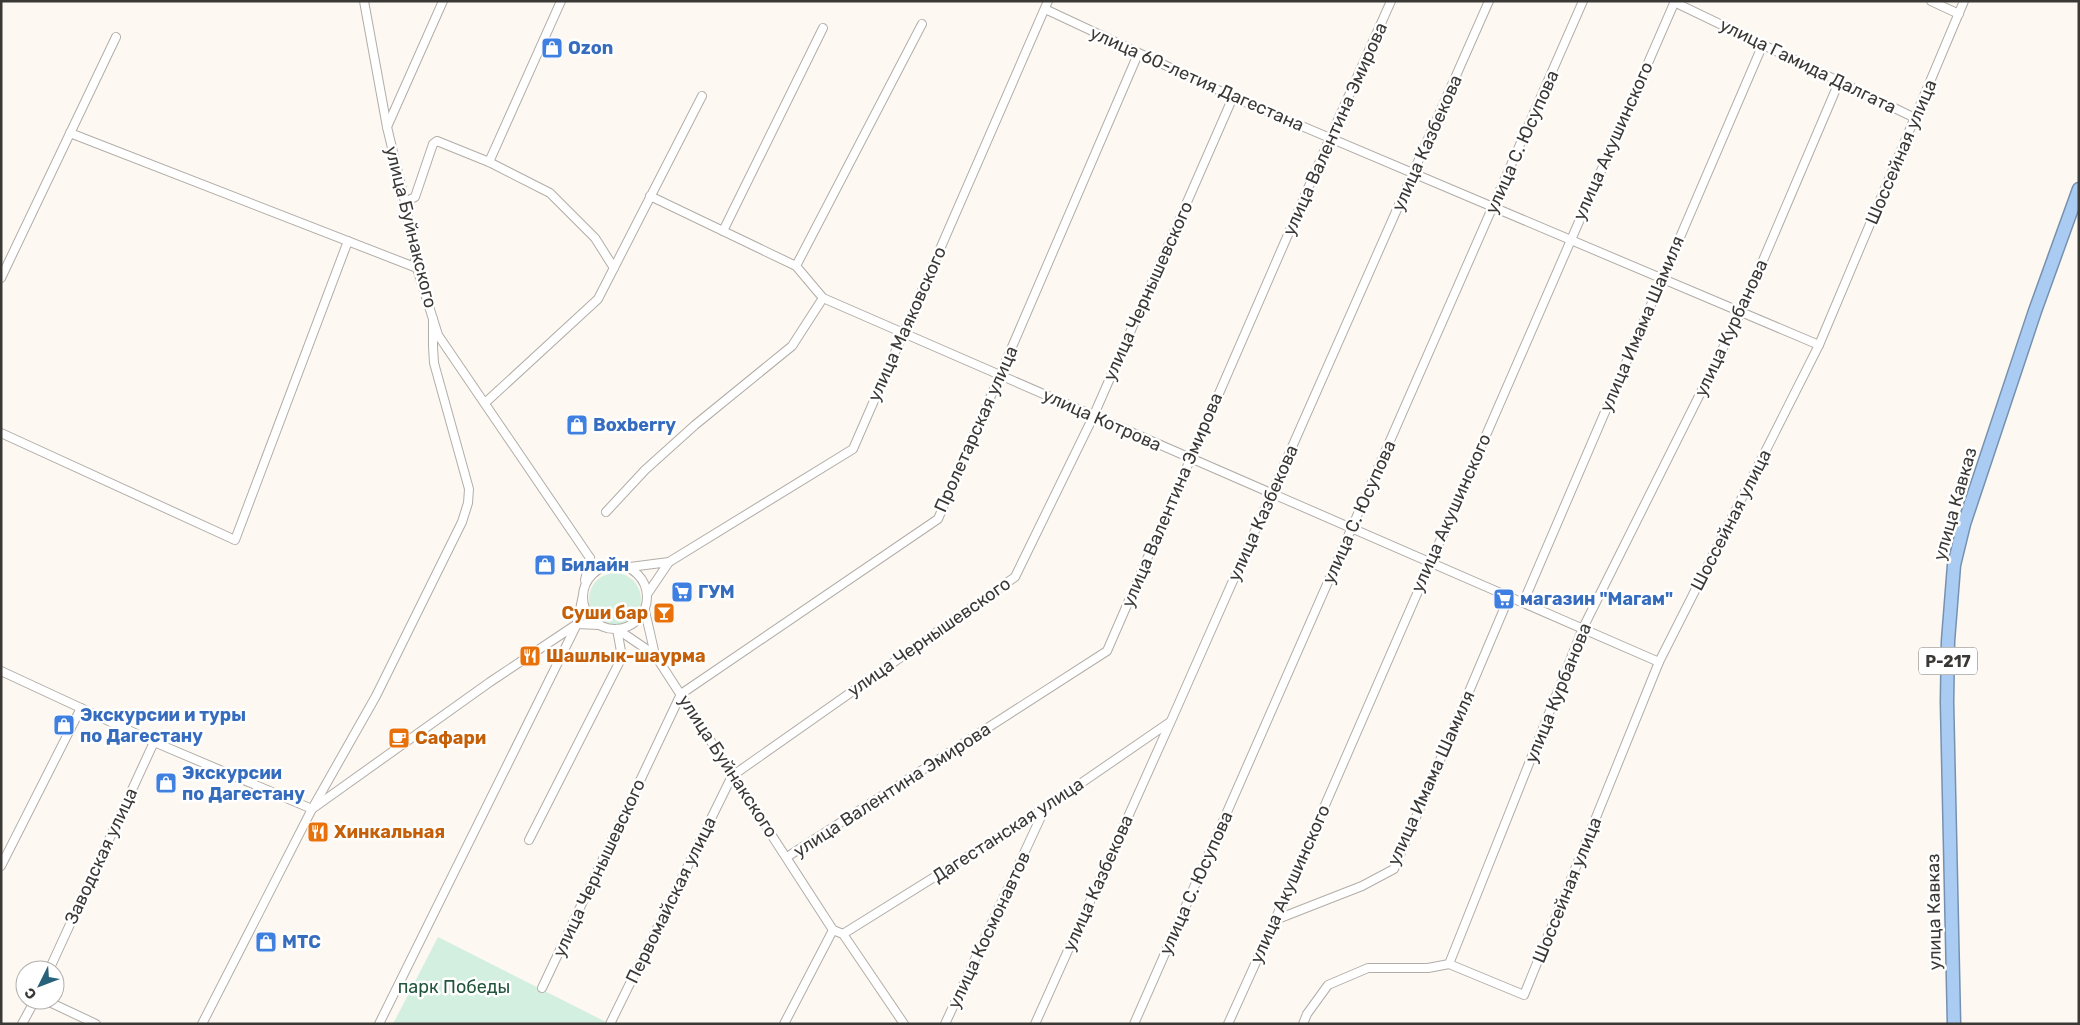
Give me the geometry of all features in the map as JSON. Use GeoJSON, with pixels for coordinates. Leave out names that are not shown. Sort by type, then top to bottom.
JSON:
{"type":"FeatureCollection","features":[{"type":"Feature","properties":{"kind":"highway","name":"улица Кавказ"},"geometry":{"type":"LineString","coordinates":[[1954,1024],[1948,685],[1949,624],[1954,565],[1964,524],[2035,311],[2079,189]]}},
{"type":"Feature","properties":{"kind":"street","name":"улица Буйнакского"},"geometry":{"type":"LineString","coordinates":[[364,1],[387,127],[418,268],[438,334],[590,558]]}},
{"type":"Feature","properties":{"kind":"street"},"geometry":{"type":"LineString","coordinates":[[387,127],[443,1]]}},
{"type":"Feature","properties":{"kind":"street"},"geometry":{"type":"LineString","coordinates":[[489,162],[561,1]]}},
{"type":"Feature","properties":{"kind":"street","name":"улица Валентина Эмирова"},"geometry":{"type":"LineString","coordinates":[[787,857],[1107,651],[1391,1]]}},
{"type":"Feature","properties":{"kind":"street","name":"улица Казбекова"},"geometry":{"type":"LineString","coordinates":[[1035,1024],[1171,722],[1489,1]]}},
{"type":"Feature","properties":{"kind":"street","name":"улица С. Юсупова"},"geometry":{"type":"LineString","coordinates":[[1134,1024],[1583,1]]}},
{"type":"Feature","properties":{"kind":"street"},"geometry":{"type":"LineString","coordinates":[[1931,1],[1959,14]]}},
{"type":"Feature","properties":{"kind":"street","name":"Шоссейная улица"},"geometry":{"type":"LineString","coordinates":[[1450,964],[1524,995],[1659,662],[1819,345],[1964,1]]}},
{"type":"Feature","properties":{"kind":"street","name":"улица Гамида Далгата"},"geometry":{"type":"LineString","coordinates":[[1674,2],[1915,118]]}},
{"type":"Feature","properties":{"kind":"street","name":"улица Акушинского"},"geometry":{"type":"LineString","coordinates":[[1228,1024],[1674,2]]}},
{"type":"Feature","properties":{"kind":"street","name":"улица 60-летия Дагестана"},"geometry":{"type":"LineString","coordinates":[[1046,5],[1138,54],[1233,97],[1819,345]]}},
{"type":"Feature","properties":{"kind":"street","name":"улица Маяковского"},"geometry":{"type":"LineString","coordinates":[[669,562],[852,449],[1046,5]]}},
{"type":"Feature","properties":{"kind":"street"},"geometry":{"type":"LineString","coordinates":[[796,266],[922,24]]}},
{"type":"Feature","properties":{"kind":"street"},"geometry":{"type":"LineString","coordinates":[[723,231],[824,28]]}},
{"type":"Feature","properties":{"kind":"street"},"geometry":{"type":"LineString","coordinates":[[1,278],[116,37]]}},
{"type":"Feature","properties":{"kind":"street","name":"улица Имама Шамиля"},"geometry":{"type":"LineString","coordinates":[[1523,603],[1763,44]]}},
{"type":"Feature","properties":{"kind":"street","name":"Пролетарская улица"},"geometry":{"type":"LineString","coordinates":[[681,694],[938,519],[1138,54]]}},
{"type":"Feature","properties":{"kind":"street","name":"улица Курбанова"},"geometry":{"type":"LineString","coordinates":[[1450,964],[1583,628],[1741,312],[1839,82]]}},
{"type":"Feature","properties":{"kind":"street"},"geometry":{"type":"LineString","coordinates":[[485,403],[598,299],[702,96]]}},
{"type":"Feature","properties":{"kind":"street","name":"улица Чернышевского"},"geometry":{"type":"LineString","coordinates":[[732,776],[1015,577],[1093,416],[1233,97]]}},
{"type":"Feature","properties":{"kind":"street"},"geometry":{"type":"LineString","coordinates":[[70,133],[418,268]]}},
{"type":"Feature","properties":{"kind":"street"},"geometry":{"type":"LineString","coordinates":[[405,202],[415,197],[435,142],[489,162],[550,193],[595,238],[614,268]]}},
{"type":"Feature","properties":{"kind":"street","name":"улица Котрова"},"geometry":{"type":"LineString","coordinates":[[650,196],[796,266],[823,298],[1659,662]]}},
{"type":"Feature","properties":{"kind":"street"},"geometry":{"type":"LineString","coordinates":[[1,433],[235,540],[348,241]]}},
{"type":"Feature","properties":{"kind":"street"},"geometry":{"type":"LineString","coordinates":[[606,512],[646,470],[696,425],[792,346],[823,298]]}},
{"type":"Feature","properties":{"kind":"street"},"geometry":{"type":"LineString","coordinates":[[202,1024],[312,809],[376,696],[462,522],[468,503],[468,489],[434,363],[434,319]]}},
{"type":"Feature","properties":{"kind":"street"},"geometry":{"type":"LineString","coordinates":[[379,1024],[577,624],[590,558],[630,567],[638,573],[645,583],[648,594]]}},
{"type":"Feature","properties":{"kind":"street"},"geometry":{"type":"LineString","coordinates":[[630,567],[669,562]]}},
{"type":"Feature","properties":{"kind":"street"},"geometry":{"type":"LineString","coordinates":[[654,655],[645,611],[648,594],[669,562]]}},
{"type":"Feature","properties":{"kind":"street"},"geometry":{"type":"LineString","coordinates":[[584,585],[599,568],[610,564]]}},
{"type":"Feature","properties":{"kind":"street"},"geometry":{"type":"LineString","coordinates":[[582,596],[584,607],[590,617],[599,625]]}},
{"type":"Feature","properties":{"kind":"street","name":"улица Имама Шамиля"},"geometry":{"type":"LineString","coordinates":[[1275,920],[1362,886],[1394,869],[1509,597]]}},
{"type":"Feature","properties":{"kind":"street"},"geometry":{"type":"LineString","coordinates":[[312,809],[490,682],[577,624],[599,625],[617,629],[625,628],[636,622],[645,611]]}},
{"type":"Feature","properties":{"kind":"street"},"geometry":{"type":"LineString","coordinates":[[617,629],[654,655]]}},
{"type":"Feature","properties":{"kind":"street"},"geometry":{"type":"LineString","coordinates":[[529,840],[622,657],[617,629]]}},
{"type":"Feature","properties":{"kind":"street","name":"улица Буйнакского"},"geometry":{"type":"LineString","coordinates":[[654,655],[787,857],[832,930]]}},
{"type":"Feature","properties":{"kind":"street"},"geometry":{"type":"LineString","coordinates":[[1,671],[154,742],[312,809]]}},
{"type":"Feature","properties":{"kind":"street","name":"улица Чернышевского"},"geometry":{"type":"LineString","coordinates":[[542,988],[681,694]]}},
{"type":"Feature","properties":{"kind":"street"},"geometry":{"type":"LineString","coordinates":[[1,866],[81,708]]}},
{"type":"Feature","properties":{"kind":"street","name":"Дагестанская улица"},"geometry":{"type":"LineString","coordinates":[[842,934],[1045,808],[1171,722]]}},
{"type":"Feature","properties":{"kind":"street","name":"Заводская улица"},"geometry":{"type":"LineString","coordinates":[[54,960],[154,742]]}},
{"type":"Feature","properties":{"kind":"street","name":"Первомайская улица"},"geometry":{"type":"LineString","coordinates":[[610,1024],[732,776]]}},
{"type":"Feature","properties":{"kind":"street","name":"улица Космонавтов"},"geometry":{"type":"LineString","coordinates":[[945,1024],[1045,808]]}},
{"type":"Feature","properties":{"kind":"street"},"geometry":{"type":"LineString","coordinates":[[784,1024],[832,930],[842,934],[904,1024]]}},
{"type":"Feature","properties":{"kind":"street"},"geometry":{"type":"LineString","coordinates":[[1303,1024],[1307,1014],[1328,985],[1368,968],[1428,968],[1450,964]]}},
{"type":"Feature","properties":{"kind":"street"},"geometry":{"type":"LineString","coordinates":[[65,1009],[96,1024]]}},
{"type":"Feature","properties":{"kind":"street"},"geometry":{"type":"LineString","coordinates":[[22,1024],[30,1010]]}},
{"type":"Feature","properties":{"kind":"green space"},"geometry":{"type":"Polygon","coordinates":[[[610,573],[620,573],[629,577],[637,585],[641,599],[637,613],[629,621],[620,625],[610,625],[601,621],[593,613],[589,604],[589,594],[593,585],[601,577],[610,573]]]}},
{"type":"Feature","properties":{"kind":"green space","name":"парк Победы"},"geometry":{"type":"Polygon","coordinates":[[[438,937],[610,1024],[393,1024],[438,937]]]}},
{"type":"Feature","properties":{"kind":"place","name":"Ozon"},"geometry":{"type":"Point","coordinates":[552,48]}},
{"type":"Feature","properties":{"kind":"place","name":"Boxberry"},"geometry":{"type":"Point","coordinates":[577,425]}},
{"type":"Feature","properties":{"kind":"place","name":"Билайн"},"geometry":{"type":"Point","coordinates":[545,565]}},
{"type":"Feature","properties":{"kind":"place","name":"ГУМ"},"geometry":{"type":"Point","coordinates":[682,592]}},
{"type":"Feature","properties":{"kind":"place","name":"магазин \"Магам\""},"geometry":{"type":"Point","coordinates":[1504,599]}},
{"type":"Feature","properties":{"kind":"place","name":"Суши бар"},"geometry":{"type":"Point","coordinates":[664,613]}},
{"type":"Feature","properties":{"kind":"place","name":"Шашлык-шаурма"},"geometry":{"type":"Point","coordinates":[530,656]}},
{"type":"Feature","properties":{"kind":"place","name":"Экскурсии и туры по Дагестану"},"geometry":{"type":"Point","coordinates":[64,725]}},
{"type":"Feature","properties":{"kind":"place","name":"Сафари"},"geometry":{"type":"Point","coordinates":[399,738]}},
{"type":"Feature","properties":{"kind":"place","name":"Экскурсии по Дагестану"},"geometry":{"type":"Point","coordinates":[166,783]}},
{"type":"Feature","properties":{"kind":"place","name":"Хинкальная"},"geometry":{"type":"Point","coordinates":[318,832]}},
{"type":"Feature","properties":{"kind":"place","name":"МТС"},"geometry":{"type":"Point","coordinates":[266,942]}}]}
